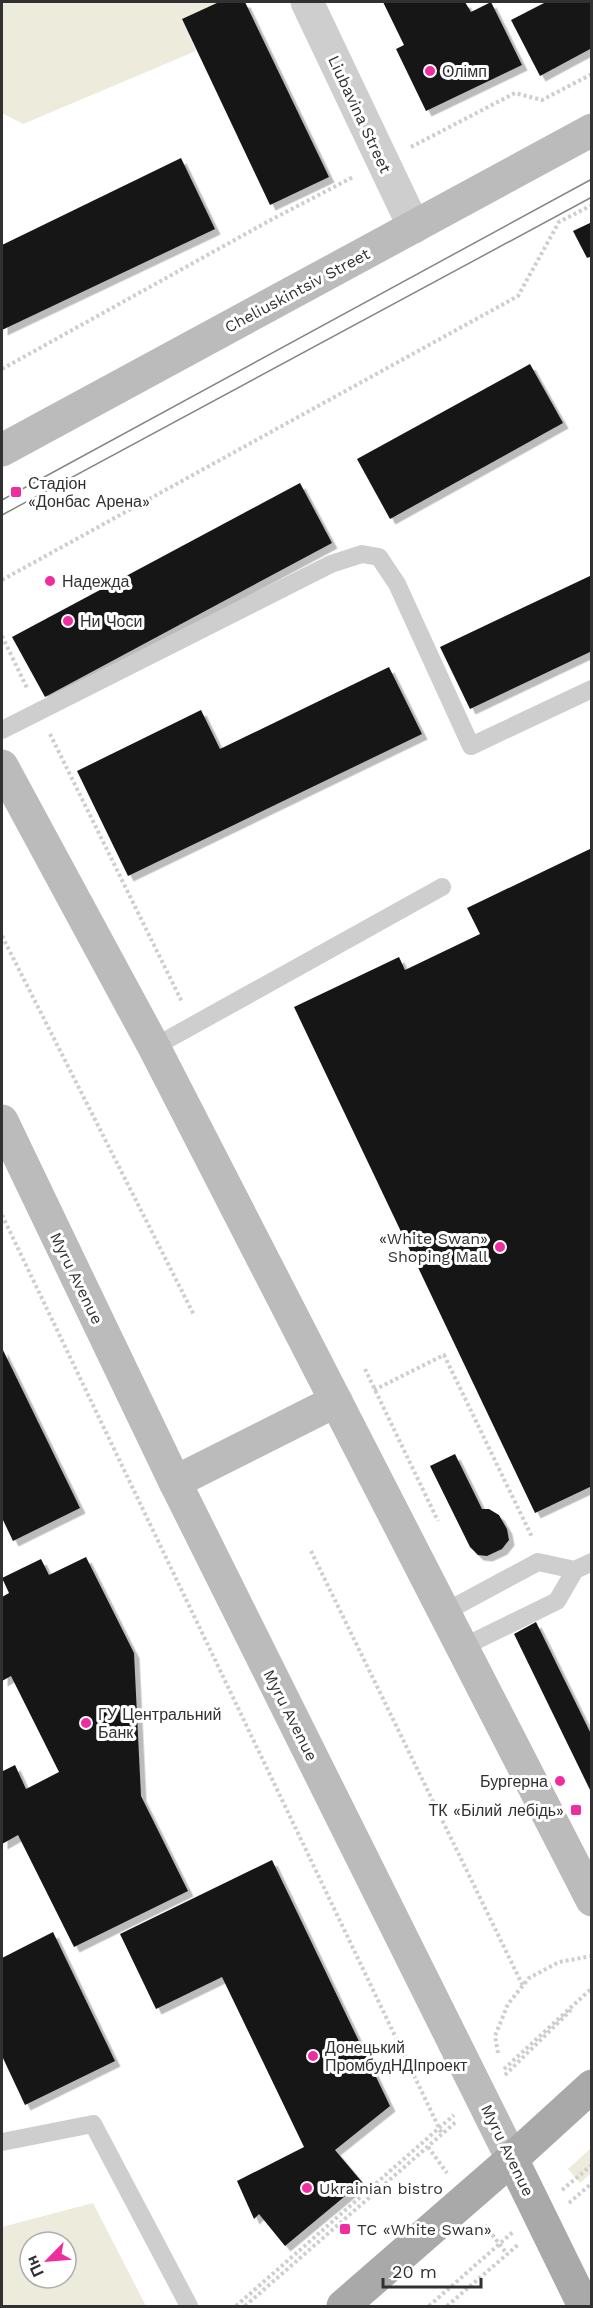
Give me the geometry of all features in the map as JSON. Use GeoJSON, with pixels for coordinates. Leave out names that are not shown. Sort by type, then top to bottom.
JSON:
{"type":"FeatureCollection","features":[{"type":"Feature","properties":{"kind":"main road","name":"Cheliuskintsiv Street"},"geometry":{"type":"LineString","coordinates":[[2,450],[591,130]]}},
{"type":"Feature","properties":{"kind":"main road"},"geometry":{"type":"LineString","coordinates":[[2,766],[154,1047],[591,1900]]}},
{"type":"Feature","properties":{"kind":"main road","name":"Myru Avenue"},"geometry":{"type":"LineString","coordinates":[[2,1121],[175,1482],[487,2087],[512,2159],[584,2307]]}},
{"type":"Feature","properties":{"kind":"main road"},"geometry":{"type":"LineString","coordinates":[[175,1482],[336,1401]]}},
{"type":"Feature","properties":{"kind":"main road"},"geometry":{"type":"LineString","coordinates":[[343,2307],[512,2159],[591,2086]]}},
{"type":"Feature","properties":{"kind":"street","name":"Liubavina Street"},"geometry":{"type":"LineString","coordinates":[[307,2],[414,227]]}},
{"type":"Feature","properties":{"kind":"lane"},"geometry":{"type":"LineString","coordinates":[[2,730],[331,564],[362,554],[379,557],[397,584],[471,746],[591,689]]}},
{"type":"Feature","properties":{"kind":"lane"},"geometry":{"type":"LineString","coordinates":[[154,1047],[442,887]]}},
{"type":"Feature","properties":{"kind":"lane"},"geometry":{"type":"LineString","coordinates":[[445,1612],[538,1562],[575,1570]]}},
{"type":"Feature","properties":{"kind":"lane"},"geometry":{"type":"LineString","coordinates":[[463,1647],[557,1601],[575,1570],[591,1562]]}},
{"type":"Feature","properties":{"kind":"lane"},"geometry":{"type":"LineString","coordinates":[[2,2142],[93,2124],[189,2307]]}},
{"type":"Feature","properties":{"kind":"path"},"geometry":{"type":"LineString","coordinates":[[2,369],[267,222],[515,93],[542,100],[591,74]]}},
{"type":"Feature","properties":{"kind":"path"},"geometry":{"type":"LineString","coordinates":[[2,580],[518,296],[559,222],[591,205]]}},
{"type":"Feature","properties":{"kind":"path"},"geometry":{"type":"LineString","coordinates":[[2,636],[192,1024]]}},
{"type":"Feature","properties":{"kind":"path"},"geometry":{"type":"LineString","coordinates":[[2,936],[194,1315]]}},
{"type":"Feature","properties":{"kind":"path"},"geometry":{"type":"LineString","coordinates":[[2,1215],[442,2134]]}},
{"type":"Feature","properties":{"kind":"path"},"geometry":{"type":"LineString","coordinates":[[374,1390],[444,1355],[533,1538]]}},
{"type":"Feature","properties":{"kind":"path"},"geometry":{"type":"LineString","coordinates":[[311,1551],[523,1986]]}},
{"type":"Feature","properties":{"kind":"path"},"geometry":{"type":"LineString","coordinates":[[245,2307],[442,2134],[487,2087],[495,2036],[508,2004],[530,1978],[559,1962],[591,1956]]}},
{"type":"Feature","properties":{"kind":"path"},"geometry":{"type":"LineString","coordinates":[[236,2307],[487,2087],[502,2078],[591,1989]]}},
{"type":"Feature","properties":{"kind":"shaded area"},"geometry":{"type":"Polygon","coordinates":[[[2,2],[219,2],[182,19],[196,51],[23,124],[2,113],[2,2]]]}},
{"type":"Feature","properties":{"kind":"shaded area"},"geometry":{"type":"Polygon","coordinates":[[[591,2148],[591,2173],[580,2183],[568,2169],[591,2148]]]}},
{"type":"Feature","properties":{"kind":"shaded area"},"geometry":{"type":"Polygon","coordinates":[[[93,2203],[146,2306],[2,2306],[2,2227],[93,2203]]]}},
{"type":"Feature","properties":{"kind":"building"},"geometry":{"type":"Polygon","coordinates":[[[219,2],[245,2],[329,177],[270,205],[182,19],[219,2]]]}},
{"type":"Feature","properties":{"kind":"building"},"geometry":{"type":"Polygon","coordinates":[[[383,2],[465,2],[471,12],[491,2],[522,65],[426,111],[396,49],[404,45],[383,2]]]}},
{"type":"Feature","properties":{"kind":"building"},"geometry":{"type":"Polygon","coordinates":[[[546,2],[592,2],[592,48],[540,76],[511,20],[546,2]]]}},
{"type":"Feature","properties":{"kind":"building"},"geometry":{"type":"Polygon","coordinates":[[[181,158],[215,229],[2,330],[2,245],[181,158]]]}},
{"type":"Feature","properties":{"kind":"building"},"geometry":{"type":"Polygon","coordinates":[[[592,222],[592,256],[587,258],[573,231],[592,222]]]}},
{"type":"Feature","properties":{"kind":"building"},"geometry":{"type":"Polygon","coordinates":[[[530,364],[563,423],[390,519],[357,459],[530,364]]]}},
{"type":"Feature","properties":{"kind":"building"},"geometry":{"type":"Polygon","coordinates":[[[300,483],[332,543],[45,697],[12,637],[300,483]]]}},
{"type":"Feature","properties":{"kind":"building"},"geometry":{"type":"Polygon","coordinates":[[[592,575],[592,651],[470,709],[440,647],[592,575]]]}},
{"type":"Feature","properties":{"kind":"building"},"geometry":{"type":"Polygon","coordinates":[[[389,667],[422,734],[128,876],[77,771],[201,710],[220,749],[389,667]]]}},
{"type":"Feature","properties":{"kind":"building","name":"«White Swan» Shoping Mall"},"geometry":{"type":"Polygon","coordinates":[[[592,848],[592,1486],[535,1513],[294,1007],[399,957],[405,970],[480,934],[467,908],[592,848]]]}},
{"type":"Feature","properties":{"kind":"building"},"geometry":{"type":"Polygon","coordinates":[[[2,1348],[80,1508],[13,1541],[2,1518],[2,1348]]]}},
{"type":"Feature","properties":{"kind":"building"},"geometry":{"type":"Polygon","coordinates":[[[455,1454],[482,1509],[489,1509],[499,1515],[507,1529],[509,1540],[502,1549],[487,1556],[478,1555],[470,1547],[430,1466],[455,1454]]]}},
{"type":"Feature","properties":{"kind":"building","name":"ГУ Центральний Банк"},"geometry":{"type":"Polygon","coordinates":[[[86,1557],[134,1653],[141,1796],[188,1891],[74,1947],[18,1835],[2,1844],[2,1768],[3,1771],[15,1765],[26,1789],[59,1772],[11,1676],[2,1681],[2,1597],[9,1593],[2,1578],[41,1559],[49,1575],[86,1557]]]}},
{"type":"Feature","properties":{"kind":"building"},"geometry":{"type":"Polygon","coordinates":[[[536,1622],[592,1736],[592,1794],[514,1634],[536,1622]]]}},
{"type":"Feature","properties":{"kind":"building","name":"Донецький ПромбудНДІпроект"},"geometry":{"type":"Polygon","coordinates":[[[272,1860],[390,2106],[335,2150],[362,2182],[285,2246],[259,2214],[254,2219],[237,2181],[304,2147],[222,1977],[156,2009],[120,1934],[272,1860]]]}},
{"type":"Feature","properties":{"kind":"building"},"geometry":{"type":"Polygon","coordinates":[[[53,1932],[115,2061],[25,2105],[2,2056],[2,1958],[53,1932]]]}},
{"type":"Feature","properties":{"kind":"tram line"},"geometry":{"type":"LineString","coordinates":[[2,500],[592,179]]}},
{"type":"Feature","properties":{"kind":"tram line"},"geometry":{"type":"LineString","coordinates":[[2,515],[592,197]]}},
{"type":"Feature","properties":{"kind":"place","name":"Олімп"},"geometry":{"type":"Point","coordinates":[430,71]}},
{"type":"Feature","properties":{"kind":"place","name":"Стадіон «Донбас Арена»"},"geometry":{"type":"Point","coordinates":[16,492]}},
{"type":"Feature","properties":{"kind":"place","name":"Надежда"},"geometry":{"type":"Point","coordinates":[50,581]}},
{"type":"Feature","properties":{"kind":"place","name":"Ни Чоси"},"geometry":{"type":"Point","coordinates":[68,621]}},
{"type":"Feature","properties":{"kind":"place","name":"«White Swan» Shoping Mall"},"geometry":{"type":"Point","coordinates":[500,1247]}},
{"type":"Feature","properties":{"kind":"place","name":"ГУ Центральний Банк"},"geometry":{"type":"Point","coordinates":[86,1723]}},
{"type":"Feature","properties":{"kind":"place","name":"Бургерна"},"geometry":{"type":"Point","coordinates":[560,1781]}},
{"type":"Feature","properties":{"kind":"place","name":"ТК «Білий лебідь»"},"geometry":{"type":"Point","coordinates":[576,1810]}},
{"type":"Feature","properties":{"kind":"place","name":"Донецький ПромбудНДІпроект"},"geometry":{"type":"Point","coordinates":[313,2056]}},
{"type":"Feature","properties":{"kind":"place","name":"Ukrainian bistro"},"geometry":{"type":"Point","coordinates":[307,2188]}},
{"type":"Feature","properties":{"kind":"place","name":"TC «White Swan»"},"geometry":{"type":"Point","coordinates":[345,2229]}}]}
